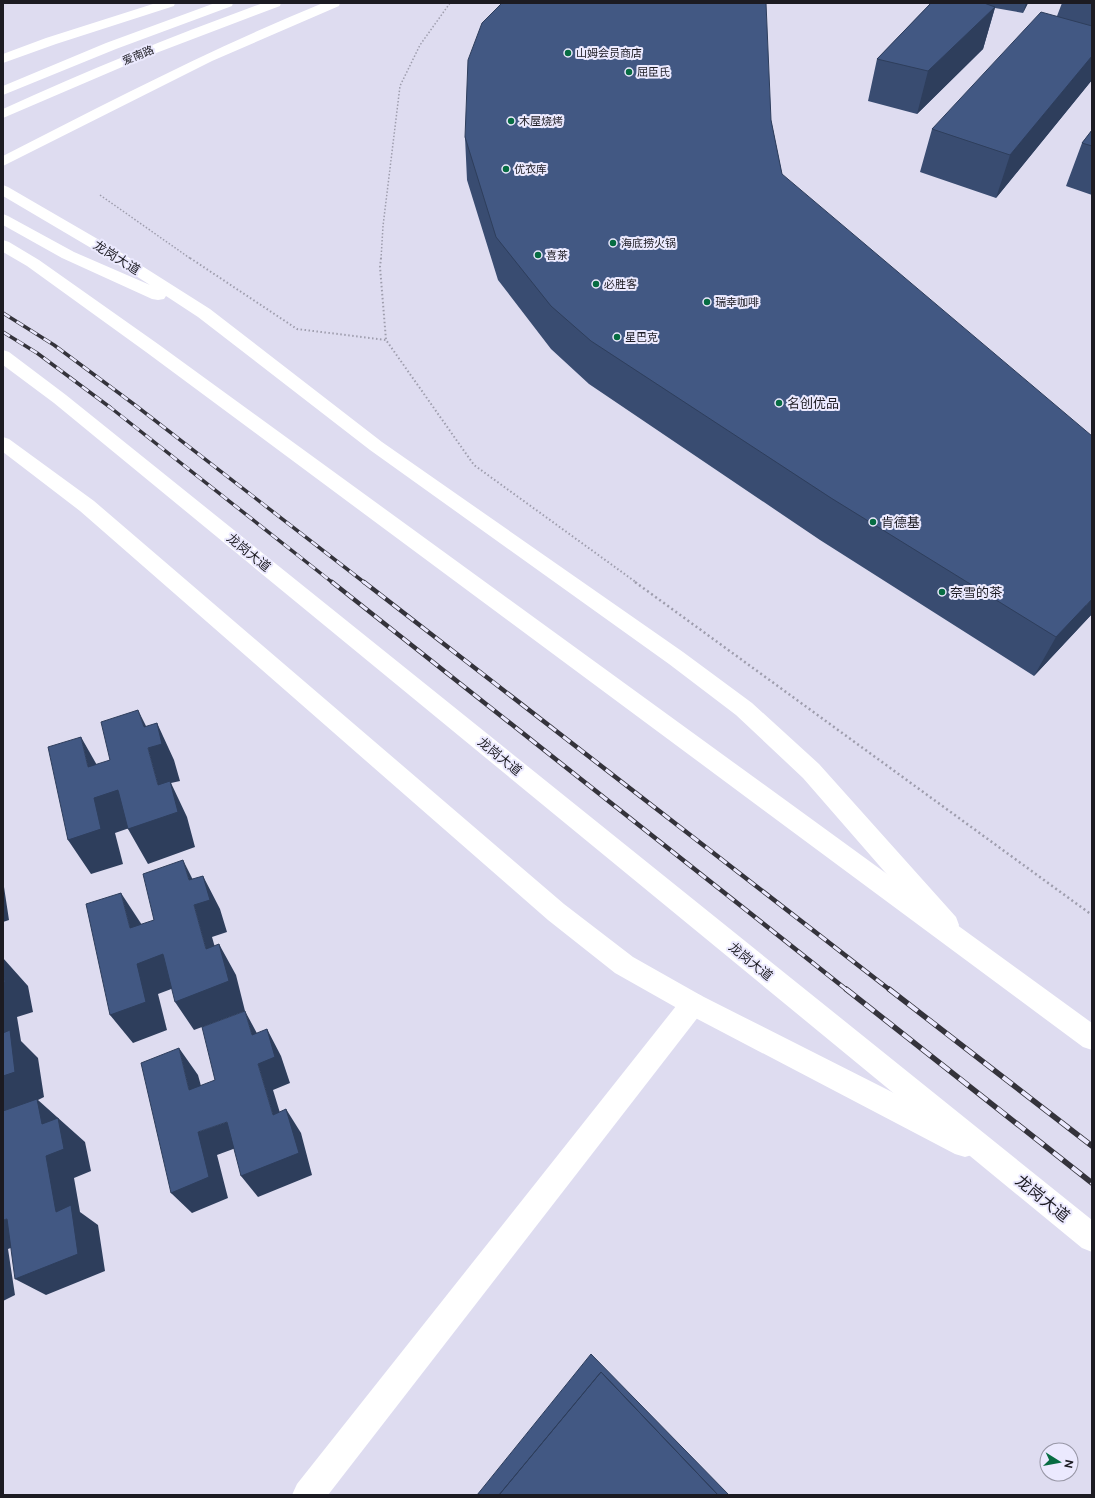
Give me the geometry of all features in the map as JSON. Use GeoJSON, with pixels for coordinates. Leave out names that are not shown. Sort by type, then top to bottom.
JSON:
{"type":"FeatureCollection","features":[{"type":"Feature","properties":{"kind":"main road"},"geometry":{"type":"LineString","coordinates":[[3,59],[51,41],[169,3]]}},
{"type":"Feature","properties":{"kind":"main road","name":"爱南路"},"geometry":{"type":"LineString","coordinates":[[3,91],[111,46],[227,3]]}},
{"type":"Feature","properties":{"kind":"main road","name":"爱南路"},"geometry":{"type":"LineString","coordinates":[[3,114],[107,67],[210,26],[275,3]]}},
{"type":"Feature","properties":{"kind":"main road"},"geometry":{"type":"LineString","coordinates":[[3,162],[174,75],[259,35],[334,3]]}},
{"type":"Feature","properties":{"kind":"main road","name":"龙岗大道"},"geometry":{"type":"LineString","coordinates":[[3,190],[114,255],[204,313],[376,446],[676,658],[744,709],[812,771],[961,941]]}},
{"type":"Feature","properties":{"kind":"main road"},"geometry":{"type":"LineString","coordinates":[[3,219],[68,256],[124,281],[204,313]]}},
{"type":"Feature","properties":{"kind":"main road","name":"龙岗大道"},"geometry":{"type":"LineString","coordinates":[[3,245],[33,263],[158,352],[1092,1038]]}},
{"type":"Feature","properties":{"kind":"main road","name":"龙岗大道"},"geometry":{"type":"LineString","coordinates":[[3,356],[66,404],[1092,1238]]}},
{"type":"Feature","properties":{"kind":"main road","name":"龙岗大道"},"geometry":{"type":"LineString","coordinates":[[3,443],[87,506],[556,912],[624,966],[693,1004],[995,1159]]}},
{"type":"Feature","properties":{"kind":"main road"},"geometry":{"type":"LineString","coordinates":[[308,1495],[693,1004]]}},
{"type":"Feature","properties":{"kind":"path"},"geometry":{"type":"LineString","coordinates":[[450,3],[420,45],[400,86],[383,226],[380,267],[386,340],[429,403],[474,465],[1092,915]]}},
{"type":"Feature","properties":{"kind":"path"},"geometry":{"type":"LineString","coordinates":[[100,195],[168,244],[297,329],[386,340]]}},
{"type":"Feature","properties":{"kind":"building"},"geometry":{"type":"Polygon","coordinates":[[[502,3],[766,3],[771,120],[782,174],[1092,436],[1092,599],[1056,637],[831,498],[591,341],[551,306],[496,237],[465,137],[468,60],[482,23],[502,3]]]}},
{"type":"Feature","properties":{"kind":"building"},"geometry":{"type":"Polygon","coordinates":[[[931,3],[984,3],[995,7],[928,71],[877,59],[931,3]]]}},
{"type":"Feature","properties":{"kind":"building"},"geometry":{"type":"Polygon","coordinates":[[[1041,12],[1092,26],[1092,56],[1010,155],[932,129],[1041,12]]]}},
{"type":"Feature","properties":{"kind":"building"},"geometry":{"type":"Polygon","coordinates":[[[1092,130],[1092,146],[1082,143],[1092,130]]]}},
{"type":"Feature","properties":{"kind":"building"},"geometry":{"type":"Polygon","coordinates":[[[138,710],[144,727],[157,723],[162,744],[148,748],[158,785],[170,781],[178,812],[128,829],[118,790],[94,798],[101,829],[68,840],[48,747],[81,737],[88,767],[110,760],[101,722],[138,710]]]}},
{"type":"Feature","properties":{"kind":"building"},"geometry":{"type":"Polygon","coordinates":[[[183,860],[189,880],[203,876],[210,900],[194,905],[206,949],[219,944],[229,981],[175,1002],[163,954],[137,964],[146,1002],[110,1015],[86,904],[121,893],[130,928],[154,920],[143,874],[183,860]]]}},
{"type":"Feature","properties":{"kind":"building"},"geometry":{"type":"Polygon","coordinates":[[[3,971],[5,982],[3,983],[3,971]]]}},
{"type":"Feature","properties":{"kind":"building"},"geometry":{"type":"Polygon","coordinates":[[[245,1011],[252,1035],[267,1029],[275,1057],[258,1064],[273,1115],[286,1109],[299,1153],[241,1176],[227,1122],[198,1132],[209,1177],[171,1193],[141,1063],[179,1048],[189,1090],[215,1080],[202,1027],[245,1011]]]}},
{"type":"Feature","properties":{"kind":"building"},"geometry":{"type":"Polygon","coordinates":[[[10,1030],[15,1072],[3,1076],[3,1033],[10,1030]]]}},
{"type":"Feature","properties":{"kind":"building"},"geometry":{"type":"Polygon","coordinates":[[[37,1099],[42,1124],[58,1118],[64,1149],[46,1156],[56,1212],[71,1205],[78,1254],[15,1279],[7,1219],[3,1220],[3,1111],[37,1099]]]}},
{"type":"Feature","properties":{"kind":"building"},"geometry":{"type":"Polygon","coordinates":[[[591,1354],[729,1495],[718,1495],[601,1372],[499,1495],[477,1495],[591,1354]]]}},
{"type":"Feature","properties":{"kind":"building"},"geometry":{"type":"Polygon","coordinates":[[[601,1372],[718,1495],[499,1495],[601,1372]]]}},
{"type":"Feature","properties":{"kind":"railway"},"geometry":{"type":"LineString","coordinates":[[3,313],[54,345],[135,405],[365,583]]}},
{"type":"Feature","properties":{"kind":"railway"},"geometry":{"type":"LineString","coordinates":[[3,332],[37,353],[111,408],[333,583]]}},
{"type":"Feature","properties":{"kind":"railway"},"geometry":{"type":"LineString","coordinates":[[332,582],[847,990]]}},
{"type":"Feature","properties":{"kind":"railway"},"geometry":{"type":"LineString","coordinates":[[364,582],[890,990]]}},
{"type":"Feature","properties":{"kind":"railway"},"geometry":{"type":"LineString","coordinates":[[846,989],[1092,1183]]}},
{"type":"Feature","properties":{"kind":"railway"},"geometry":{"type":"LineString","coordinates":[[889,989],[1092,1146]]}},
{"type":"Feature","properties":{"kind":"place","name":"山姆会员商店"},"geometry":{"type":"Point","coordinates":[568,53]}},
{"type":"Feature","properties":{"kind":"place","name":"屈臣氏"},"geometry":{"type":"Point","coordinates":[629,72]}},
{"type":"Feature","properties":{"kind":"place","name":"木屋烧烤"},"geometry":{"type":"Point","coordinates":[511,121]}},
{"type":"Feature","properties":{"kind":"place","name":"优衣库"},"geometry":{"type":"Point","coordinates":[506,169]}},
{"type":"Feature","properties":{"kind":"place","name":"海底捞火锅"},"geometry":{"type":"Point","coordinates":[613,243]}},
{"type":"Feature","properties":{"kind":"place","name":"喜茶"},"geometry":{"type":"Point","coordinates":[538,255]}},
{"type":"Feature","properties":{"kind":"place","name":"必胜客"},"geometry":{"type":"Point","coordinates":[596,284]}},
{"type":"Feature","properties":{"kind":"place","name":"瑞幸咖啡"},"geometry":{"type":"Point","coordinates":[707,302]}},
{"type":"Feature","properties":{"kind":"place","name":"星巴克"},"geometry":{"type":"Point","coordinates":[617,337]}},
{"type":"Feature","properties":{"kind":"place","name":"名创优品"},"geometry":{"type":"Point","coordinates":[779,403]}},
{"type":"Feature","properties":{"kind":"place","name":"肯德基"},"geometry":{"type":"Point","coordinates":[873,522]}},
{"type":"Feature","properties":{"kind":"place","name":"奈雪的茶"},"geometry":{"type":"Point","coordinates":[942,592]}}]}
